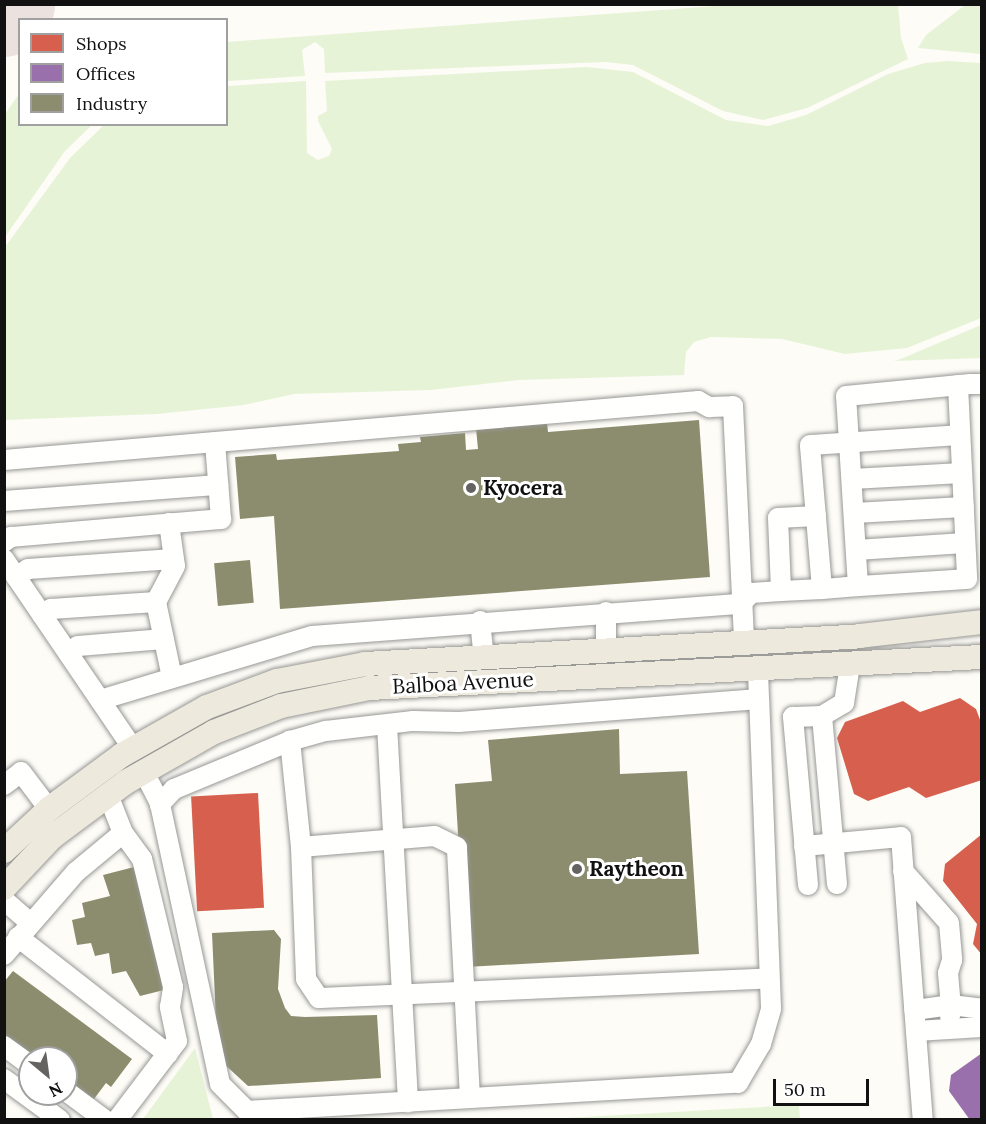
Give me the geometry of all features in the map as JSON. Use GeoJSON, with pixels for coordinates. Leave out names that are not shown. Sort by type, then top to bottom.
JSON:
{"type":"FeatureCollection","features":[{"type":"Feature","properties":{"kind":"main road","name":"Balboa Avenue"},"geometry":{"type":"LineString","coordinates":[[4,851],[49,809],[128,752],[207,707],[277,681],[366,664],[839,637],[981,622]]}},
{"type":"Feature","properties":{"kind":"main road"},"geometry":{"type":"LineString","coordinates":[[758,667],[762,657],[839,637]]}},
{"type":"Feature","properties":{"kind":"main road","name":"Balboa Avenue"},"geometry":{"type":"LineString","coordinates":[[4,888],[52,837],[111,803],[144,772],[214,732],[281,706],[369,688],[758,667],[850,666],[981,657]]}},
{"type":"Feature","properties":{"kind":"main road"},"geometry":{"type":"LineString","coordinates":[[52,837],[92,788],[119,768],[128,752]]}},
{"type":"Feature","properties":{"kind":"lane"},"geometry":{"type":"LineString","coordinates":[[858,586],[846,396],[981,384]]}},
{"type":"Feature","properties":{"kind":"lane"},"geometry":{"type":"LineString","coordinates":[[100,700],[312,636],[480,621],[741,604],[751,593],[967,579],[958,385]]}},
{"type":"Feature","properties":{"kind":"lane"},"geometry":{"type":"LineString","coordinates":[[4,460],[698,401],[709,407],[733,405],[744,642]]}},
{"type":"Feature","properties":{"kind":"lane"},"geometry":{"type":"LineString","coordinates":[[822,589],[810,445],[960,435]]}},
{"type":"Feature","properties":{"kind":"lane"},"geometry":{"type":"LineString","coordinates":[[4,542],[11,537],[221,519],[214,442]]}},
{"type":"Feature","properties":{"kind":"lane"},"geometry":{"type":"LineString","coordinates":[[852,479],[962,473]]}},
{"type":"Feature","properties":{"kind":"lane"},"geometry":{"type":"LineString","coordinates":[[4,501],[218,485]]}},
{"type":"Feature","properties":{"kind":"lane"},"geometry":{"type":"LineString","coordinates":[[854,513],[964,507]]}},
{"type":"Feature","properties":{"kind":"lane"},"geometry":{"type":"LineString","coordinates":[[782,591],[778,518],[816,516]]}},
{"type":"Feature","properties":{"kind":"lane"},"geometry":{"type":"LineString","coordinates":[[169,524],[175,566],[156,602],[172,677]]}},
{"type":"Feature","properties":{"kind":"lane"},"geometry":{"type":"LineString","coordinates":[[856,550],[965,543]]}},
{"type":"Feature","properties":{"kind":"lane"},"geometry":{"type":"LineString","coordinates":[[16,577],[28,569],[174,559]]}},
{"type":"Feature","properties":{"kind":"lane"},"geometry":{"type":"LineString","coordinates":[[4,560],[100,700],[128,752]]}},
{"type":"Feature","properties":{"kind":"lane"},"geometry":{"type":"LineString","coordinates":[[42,615],[51,609],[156,602]]}},
{"type":"Feature","properties":{"kind":"lane"},"geometry":{"type":"LineString","coordinates":[[606,612],[606,650]]}},
{"type":"Feature","properties":{"kind":"lane"},"geometry":{"type":"LineString","coordinates":[[480,621],[484,658]]}},
{"type":"Feature","properties":{"kind":"lane"},"geometry":{"type":"LineString","coordinates":[[69,653],[78,646],[164,639]]}},
{"type":"Feature","properties":{"kind":"lane"},"geometry":{"type":"LineString","coordinates":[[417,662],[418,686]]}},
{"type":"Feature","properties":{"kind":"lane"},"geometry":{"type":"LineString","coordinates":[[808,885],[794,717],[822,716],[844,703],[850,666]]}},
{"type":"Feature","properties":{"kind":"lane"},"geometry":{"type":"LineString","coordinates":[[144,772],[160,804],[220,1084],[247,1111],[738,1083],[761,1044],[771,1008],[758,667]]}},
{"type":"Feature","properties":{"kind":"lane"},"geometry":{"type":"LineString","coordinates":[[160,804],[174,789],[290,741],[326,731],[759,699]]}},
{"type":"Feature","properties":{"kind":"lane"},"geometry":{"type":"LineString","coordinates":[[822,716],[837,884]]}},
{"type":"Feature","properties":{"kind":"lane"},"geometry":{"type":"LineString","coordinates":[[387,725],[408,1102]]}},
{"type":"Feature","properties":{"kind":"lane"},"geometry":{"type":"LineString","coordinates":[[290,741],[301,847],[306,979],[319,998],[769,978]]}},
{"type":"Feature","properties":{"kind":"lane"},"geometry":{"type":"LineString","coordinates":[[4,785],[21,772],[49,809]]}},
{"type":"Feature","properties":{"kind":"lane"},"geometry":{"type":"LineString","coordinates":[[111,803],[123,833],[142,859],[173,987],[170,1007],[177,1041],[117,1119]]}},
{"type":"Feature","properties":{"kind":"lane"},"geometry":{"type":"LineString","coordinates":[[13,943],[76,872],[123,833]]}},
{"type":"Feature","properties":{"kind":"lane"},"geometry":{"type":"LineString","coordinates":[[301,847],[434,836],[457,847],[470,1098]]}},
{"type":"Feature","properties":{"kind":"lane"},"geometry":{"type":"LineString","coordinates":[[804,846],[901,837],[923,1119]]}},
{"type":"Feature","properties":{"kind":"lane"},"geometry":{"type":"LineString","coordinates":[[903,871],[949,923],[951,1005],[948,1028]]}},
{"type":"Feature","properties":{"kind":"lane"},"geometry":{"type":"LineString","coordinates":[[4,900],[13,943],[168,1054]]}},
{"type":"Feature","properties":{"kind":"lane"},"geometry":{"type":"LineString","coordinates":[[914,1010],[951,1005],[981,1010]]}},
{"type":"Feature","properties":{"kind":"lane"},"geometry":{"type":"LineString","coordinates":[[916,1031],[981,1028]]}},
{"type":"Feature","properties":{"kind":"lane"},"geometry":{"type":"LineString","coordinates":[[4,1046],[18,1056]]}},
{"type":"Feature","properties":{"kind":"lane"},"geometry":{"type":"LineString","coordinates":[[4,1079],[60,1119]]}},
{"type":"Feature","properties":{"kind":"lane"},"geometry":{"type":"LineString","coordinates":[[78,1100],[105,1119]]}},
{"type":"Feature","properties":{"kind":"green space"},"geometry":{"type":"Polygon","coordinates":[[[898,4],[901,38],[908,59],[807,108],[763,120],[723,111],[633,65],[606,62],[325,73],[324,49],[315,42],[302,50],[305,76],[228,81],[228,42],[729,5],[898,4]]]}},
{"type":"Feature","properties":{"kind":"green space"},"geometry":{"type":"Polygon","coordinates":[[[965,5],[981,5],[981,54],[918,48],[926,35],[965,5]]]}},
{"type":"Feature","properties":{"kind":"green space"},"geometry":{"type":"Polygon","coordinates":[[[948,61],[981,63],[981,318],[907,348],[845,354],[782,339],[711,337],[694,342],[686,352],[684,375],[519,380],[431,390],[294,394],[244,405],[157,414],[5,420],[5,247],[70,158],[103,126],[228,126],[228,86],[306,81],[307,153],[318,160],[329,156],[332,149],[318,121],[318,116],[327,111],[325,81],[587,67],[633,72],[726,120],[768,126],[806,115],[888,74],[925,63],[948,61]]]}},
{"type":"Feature","properties":{"kind":"green space"},"geometry":{"type":"Polygon","coordinates":[[[18,95],[18,126],[91,126],[65,151],[5,237],[5,114],[18,95]]]}},
{"type":"Feature","properties":{"kind":"green space"},"geometry":{"type":"Polygon","coordinates":[[[981,325],[981,358],[894,361],[903,358],[981,325]]]}},
{"type":"Feature","properties":{"kind":"green space"},"geometry":{"type":"Polygon","coordinates":[[[195,1048],[213,1119],[143,1119],[195,1048]]]}},
{"type":"Feature","properties":{"kind":"green space"},"geometry":{"type":"Polygon","coordinates":[[[799,1105],[800,1119],[548,1119],[799,1105]]]}},
{"type":"Feature","properties":{"kind":"building: Shops"},"geometry":{"type":"Polygon","coordinates":[[[960,698],[976,709],[982,725],[982,780],[926,798],[909,787],[868,801],[854,794],[837,738],[845,722],[903,701],[920,712],[960,698]]]}},
{"type":"Feature","properties":{"kind":"building: Shops"},"geometry":{"type":"Polygon","coordinates":[[[258,793],[264,908],[197,911],[191,797],[258,793]]]}},
{"type":"Feature","properties":{"kind":"building: Shops"},"geometry":{"type":"Polygon","coordinates":[[[982,834],[982,955],[973,944],[977,924],[943,881],[945,864],[982,834]]]}},
{"type":"Feature","properties":{"kind":"building: Offices"},"geometry":{"type":"Polygon","coordinates":[[[982,1053],[982,1120],[970,1120],[949,1091],[951,1075],[982,1053]]]}},
{"type":"Feature","properties":{"kind":"building: Industry","name":"Kyocera"},"geometry":{"type":"Polygon","coordinates":[[[699,420],[710,577],[280,609],[274,516],[240,519],[235,457],[276,454],[277,460],[399,451],[398,444],[421,442],[420,437],[465,433],[466,450],[478,449],[476,428],[547,422],[548,432],[699,420]]]}},
{"type":"Feature","properties":{"kind":"building: Industry"},"geometry":{"type":"Polygon","coordinates":[[[250,560],[254,603],[218,606],[214,563],[250,560]]]}},
{"type":"Feature","properties":{"kind":"building: Industry","name":"Raytheon"},"geometry":{"type":"Polygon","coordinates":[[[619,729],[620,774],[687,771],[699,954],[466,967],[455,784],[492,781],[488,740],[619,729]]]}},
{"type":"Feature","properties":{"kind":"building: Industry"},"geometry":{"type":"Polygon","coordinates":[[[138,866],[168,989],[140,996],[126,971],[112,974],[109,953],[95,956],[91,943],[77,945],[72,920],[85,917],[82,903],[110,896],[103,875],[138,866]]]}},
{"type":"Feature","properties":{"kind":"building: Industry"},"geometry":{"type":"Polygon","coordinates":[[[274,930],[281,939],[278,989],[285,1008],[291,1016],[377,1015],[381,1078],[248,1086],[222,1062],[222,1045],[217,1044],[212,933],[274,930]]]}},
{"type":"Feature","properties":{"kind":"building: Industry"},"geometry":{"type":"Polygon","coordinates":[[[13,971],[132,1059],[111,1087],[106,1083],[91,1103],[78,1094],[78,1046],[18,1046],[18,1049],[4,1039],[4,982],[13,971]]]}},
{"type":"Feature","properties":{"kind":"runway"},"geometry":{"type":"LineString","coordinates":[[4,14],[12,4]]}},
{"type":"Feature","properties":{"kind":"place","name":"Kyocera"},"geometry":{"type":"Point","coordinates":[471,488]}},
{"type":"Feature","properties":{"kind":"place","name":"Raytheon"},"geometry":{"type":"Point","coordinates":[577,869]}}]}
